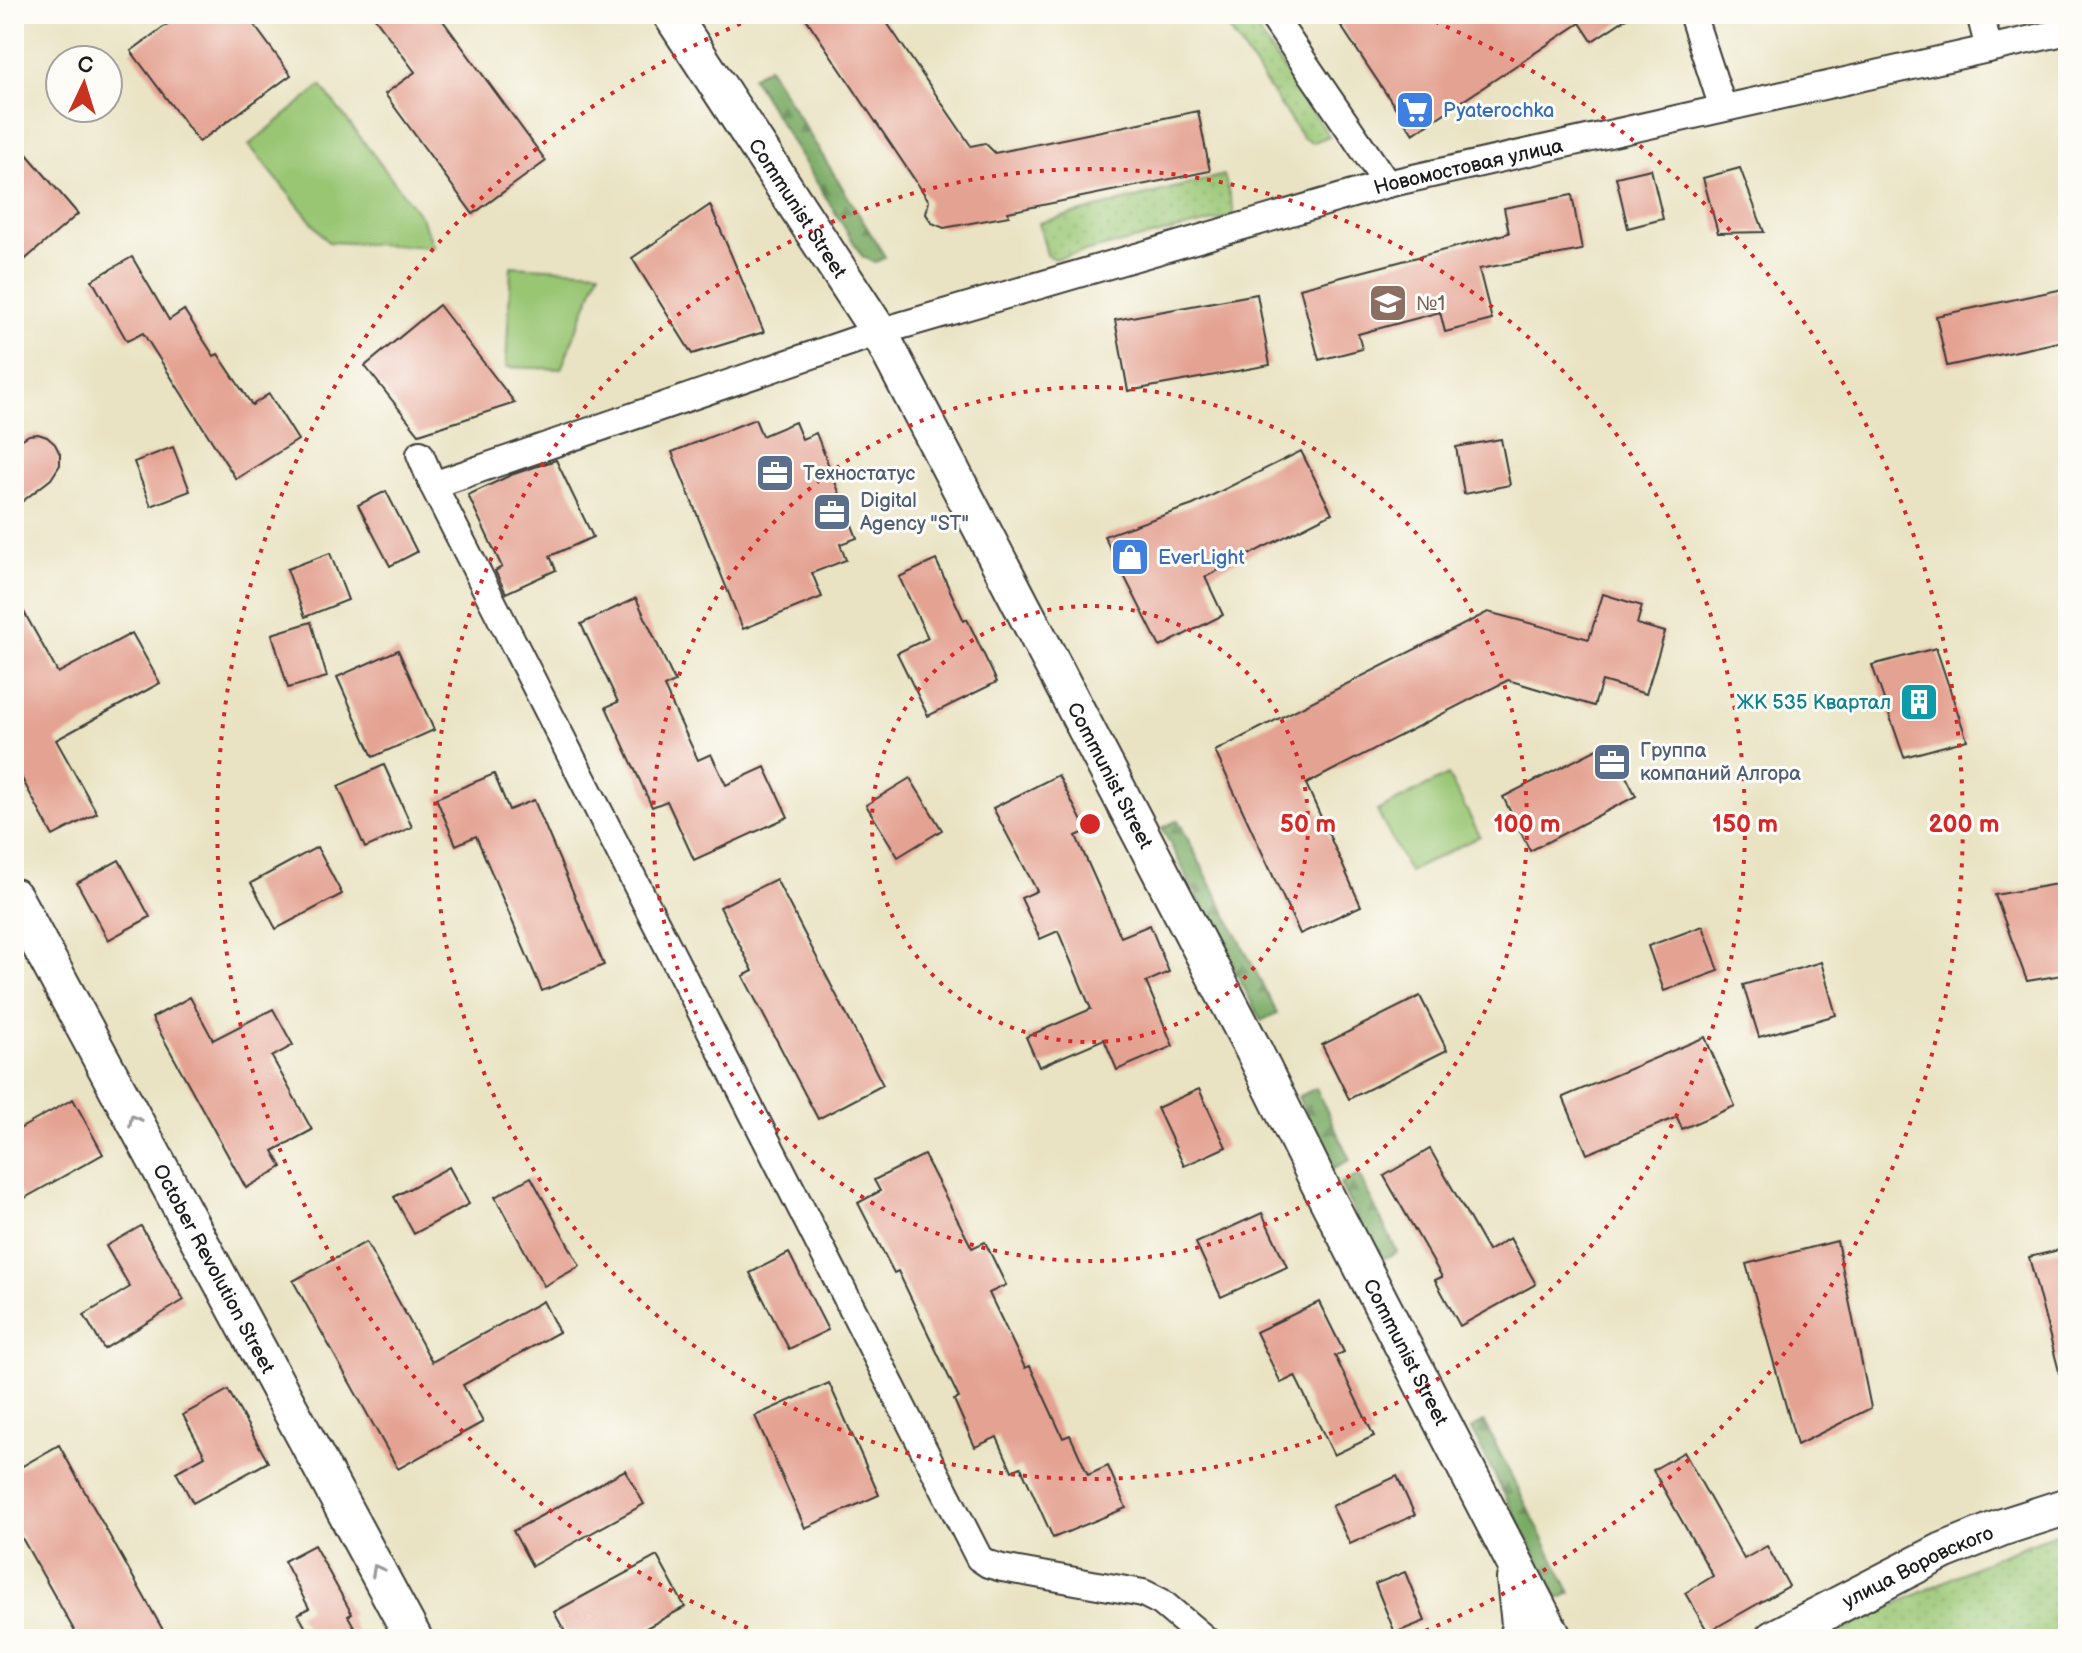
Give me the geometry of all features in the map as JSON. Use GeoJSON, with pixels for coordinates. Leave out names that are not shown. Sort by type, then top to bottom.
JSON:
{"type":"FeatureCollection","features":[{"type":"Feature","properties":{"kind":"street","name":"Communist Street"},"geometry":{"type":"LineString","coordinates":[[671,14],[879,332],[1252,1047],[1554,1639]]}},
{"type":"Feature","properties":{"kind":"street"},"geometry":{"type":"LineString","coordinates":[[1271,14],[1387,184]]}},
{"type":"Feature","properties":{"kind":"street"},"geometry":{"type":"LineString","coordinates":[[1692,14],[1723,108]]}},
{"type":"Feature","properties":{"kind":"street"},"geometry":{"type":"LineString","coordinates":[[1980,14],[1989,49]]}},
{"type":"Feature","properties":{"kind":"street","name":"Новомостовая улица"},"geometry":{"type":"LineString","coordinates":[[433,485],[879,332],[1387,184],[2068,31]]}},
{"type":"Feature","properties":{"kind":"street"},"geometry":{"type":"LineString","coordinates":[[420,454],[433,485],[979,1558],[1002,1568],[1143,1593],[1161,1602],[1205,1639]]}},
{"type":"Feature","properties":{"kind":"street","name":"October Revolution Street"},"geometry":{"type":"LineString","coordinates":[[14,897],[414,1639]]}},
{"type":"Feature","properties":{"kind":"street","name":"улица Воровского"},"geometry":{"type":"LineString","coordinates":[[1773,1639],[1943,1551],[2068,1506]]}},
{"type":"Feature","properties":{"kind":"street","name":"Communist Street"},"geometry":{"type":"LineString","coordinates":[[1513,1557],[1519,1639]]}},
{"type":"Feature","properties":{"kind":"green space"},"geometry":{"type":"Polygon","coordinates":[[[1219,14],[1246,14],[1329,136],[1312,143],[1302,137],[1219,14]]]}},
{"type":"Feature","properties":{"kind":"green space"},"geometry":{"type":"Polygon","coordinates":[[[768,67],[885,257],[875,263],[862,256],[752,77],[768,67]]]}},
{"type":"Feature","properties":{"kind":"green space"},"geometry":{"type":"Polygon","coordinates":[[[321,86],[421,217],[434,247],[328,242],[249,145],[321,86]]]}},
{"type":"Feature","properties":{"kind":"green space"},"geometry":{"type":"Polygon","coordinates":[[[1224,175],[1234,212],[1231,217],[1054,259],[1047,255],[1039,223],[1224,175]]]}},
{"type":"Feature","properties":{"kind":"green space"},"geometry":{"type":"Polygon","coordinates":[[[511,266],[600,271],[561,369],[506,367],[511,266]]]}},
{"type":"Feature","properties":{"kind":"green space"},"geometry":{"type":"Polygon","coordinates":[[[1448,775],[1480,836],[1409,872],[1377,811],[1448,775]]]}},
{"type":"Feature","properties":{"kind":"green space"},"geometry":{"type":"Polygon","coordinates":[[[1178,820],[1277,1013],[1261,1021],[1162,828],[1178,820]]]}},
{"type":"Feature","properties":{"kind":"green space"},"geometry":{"type":"Polygon","coordinates":[[[1316,1088],[1350,1160],[1332,1169],[1298,1097],[1316,1088]]]}},
{"type":"Feature","properties":{"kind":"green space"},"geometry":{"type":"Polygon","coordinates":[[[1359,1175],[1397,1252],[1379,1261],[1340,1184],[1359,1175]]]}},
{"type":"Feature","properties":{"kind":"green space"},"geometry":{"type":"Polygon","coordinates":[[[1484,1422],[1571,1593],[1558,1599],[1471,1429],[1484,1422]]]}},
{"type":"Feature","properties":{"kind":"green space"},"geometry":{"type":"Polygon","coordinates":[[[2068,1529],[2068,1639],[1827,1639],[1996,1557],[2068,1529]]]}},
{"type":"Feature","properties":{"kind":"building"},"geometry":{"type":"Polygon","coordinates":[[[181,14],[246,14],[291,75],[199,142],[131,51],[181,14]]]}},
{"type":"Feature","properties":{"kind":"building"},"geometry":{"type":"Polygon","coordinates":[[[372,14],[438,14],[546,161],[473,214],[385,94],[415,72],[372,14]]]}},
{"type":"Feature","properties":{"kind":"building"},"geometry":{"type":"Polygon","coordinates":[[[803,14],[881,14],[971,146],[985,143],[995,153],[1198,111],[1210,171],[944,228],[932,223],[926,214],[929,201],[803,14]]]}},
{"type":"Feature","properties":{"kind":"building"},"geometry":{"type":"Polygon","coordinates":[[[1333,14],[1633,14],[1592,41],[1580,23],[1413,134],[1333,14]]]}},
{"type":"Feature","properties":{"kind":"building"},"geometry":{"type":"Polygon","coordinates":[[[14,139],[78,214],[14,269],[14,139]]]}},
{"type":"Feature","properties":{"kind":"building"},"geometry":{"type":"Polygon","coordinates":[[[1740,168],[1764,232],[1718,233],[1703,178],[1740,168]]]}},
{"type":"Feature","properties":{"kind":"building"},"geometry":{"type":"Polygon","coordinates":[[[1651,169],[1663,219],[1628,228],[1616,177],[1651,169]]]}},
{"type":"Feature","properties":{"kind":"building"},"geometry":{"type":"Polygon","coordinates":[[[1572,195],[1582,250],[1479,269],[1492,320],[1445,332],[1440,312],[1358,334],[1362,349],[1319,360],[1300,288],[1509,233],[1504,208],[1572,195]]]}},
{"type":"Feature","properties":{"kind":"building"},"geometry":{"type":"Polygon","coordinates":[[[710,205],[764,332],[692,354],[632,258],[710,205]]]}},
{"type":"Feature","properties":{"kind":"building"},"geometry":{"type":"Polygon","coordinates":[[[132,257],[169,320],[184,310],[252,405],[269,394],[298,440],[236,479],[143,333],[127,341],[92,280],[132,257]]]}},
{"type":"Feature","properties":{"kind":"building"},"geometry":{"type":"Polygon","coordinates":[[[2068,288],[2068,340],[1947,366],[1936,316],[2068,288]]]}},
{"type":"Feature","properties":{"kind":"building"},"geometry":{"type":"Polygon","coordinates":[[[1257,294],[1270,365],[1128,391],[1115,320],[1257,294]]]}},
{"type":"Feature","properties":{"kind":"building"},"geometry":{"type":"Polygon","coordinates":[[[439,305],[515,403],[419,434],[365,366],[439,305]]]}},
{"type":"Feature","properties":{"kind":"building"},"geometry":{"type":"Polygon","coordinates":[[[755,419],[762,436],[795,422],[802,439],[816,433],[857,538],[840,544],[846,560],[812,573],[822,597],[743,629],[672,452],[755,419]]]}},
{"type":"Feature","properties":{"kind":"building"},"geometry":{"type":"Polygon","coordinates":[[[38,434],[55,444],[60,454],[60,465],[51,479],[14,508],[14,444],[29,435],[38,434]]]}},
{"type":"Feature","properties":{"kind":"building"},"geometry":{"type":"Polygon","coordinates":[[[1501,439],[1510,485],[1464,494],[1456,447],[1501,439]]]}},
{"type":"Feature","properties":{"kind":"building"},"geometry":{"type":"Polygon","coordinates":[[[173,447],[190,491],[151,506],[134,462],[173,447]]]}},
{"type":"Feature","properties":{"kind":"building"},"geometry":{"type":"Polygon","coordinates":[[[1301,451],[1332,513],[1205,577],[1223,615],[1160,647],[1104,536],[1193,505],[1301,451]]]}},
{"type":"Feature","properties":{"kind":"building"},"geometry":{"type":"Polygon","coordinates":[[[556,460],[593,537],[550,556],[556,570],[506,593],[495,571],[502,567],[468,495],[511,475],[556,460]]]}},
{"type":"Feature","properties":{"kind":"building"},"geometry":{"type":"Polygon","coordinates":[[[386,491],[417,552],[390,566],[358,505],[386,491]]]}},
{"type":"Feature","properties":{"kind":"building"},"geometry":{"type":"Polygon","coordinates":[[[330,553],[348,600],[305,617],[287,569],[330,553]]]}},
{"type":"Feature","properties":{"kind":"building"},"geometry":{"type":"Polygon","coordinates":[[[936,560],[997,682],[928,716],[897,653],[928,638],[899,577],[936,560]]]}},
{"type":"Feature","properties":{"kind":"building"},"geometry":{"type":"Polygon","coordinates":[[[14,594],[58,673],[132,633],[160,683],[56,740],[97,813],[53,836],[14,764],[14,594]]]}},
{"type":"Feature","properties":{"kind":"building"},"geometry":{"type":"Polygon","coordinates":[[[1603,594],[1642,606],[1637,624],[1665,632],[1646,694],[1602,681],[1594,706],[1508,680],[1306,784],[1361,906],[1300,934],[1215,751],[1488,612],[1589,639],[1603,594]]]}},
{"type":"Feature","properties":{"kind":"building"},"geometry":{"type":"Polygon","coordinates":[[[636,598],[675,682],[664,687],[698,760],[711,754],[726,785],[765,767],[788,817],[694,860],[667,801],[652,807],[606,707],[618,702],[581,624],[636,598]]]}},
{"type":"Feature","properties":{"kind":"building"},"geometry":{"type":"Polygon","coordinates":[[[311,622],[327,677],[288,688],[272,634],[311,622]]]}},
{"type":"Feature","properties":{"kind":"building","name":"ЖК 535 Квартал"},"geometry":{"type":"Polygon","coordinates":[[[1936,648],[1967,740],[1904,757],[1872,665],[1936,648]]]}},
{"type":"Feature","properties":{"kind":"building"},"geometry":{"type":"Polygon","coordinates":[[[398,650],[434,730],[373,757],[337,677],[398,650]]]}},
{"type":"Feature","properties":{"kind":"building"},"geometry":{"type":"Polygon","coordinates":[[[1609,743],[1636,796],[1530,851],[1503,797],[1609,743]]]}},
{"type":"Feature","properties":{"kind":"building"},"geometry":{"type":"Polygon","coordinates":[[[384,765],[412,827],[365,848],[338,786],[384,765]]]}},
{"type":"Feature","properties":{"kind":"building"},"geometry":{"type":"Polygon","coordinates":[[[494,774],[509,810],[534,800],[604,965],[542,991],[476,836],[456,845],[436,798],[494,774]]]}},
{"type":"Feature","properties":{"kind":"building"},"geometry":{"type":"Polygon","coordinates":[[[1058,775],[1087,831],[1076,836],[1121,937],[1150,925],[1169,972],[1146,982],[1173,1046],[1117,1070],[1104,1039],[1039,1067],[1026,1037],[1091,1009],[1058,931],[1040,939],[1021,898],[1037,891],[993,808],[1058,775]]]}},
{"type":"Feature","properties":{"kind":"building"},"geometry":{"type":"Polygon","coordinates":[[[910,778],[942,830],[898,857],[866,805],[910,778]]]}},
{"type":"Feature","properties":{"kind":"building"},"geometry":{"type":"Polygon","coordinates":[[[317,847],[342,894],[276,929],[251,883],[317,847]]]}},
{"type":"Feature","properties":{"kind":"building"},"geometry":{"type":"Polygon","coordinates":[[[119,860],[150,917],[108,940],[77,883],[119,860]]]}},
{"type":"Feature","properties":{"kind":"building"},"geometry":{"type":"Polygon","coordinates":[[[776,879],[883,1085],[818,1119],[743,976],[753,971],[720,907],[776,879]]]}},
{"type":"Feature","properties":{"kind":"building"},"geometry":{"type":"Polygon","coordinates":[[[2063,883],[2068,899],[2068,974],[2027,981],[1995,895],[2063,883]]]}},
{"type":"Feature","properties":{"kind":"building"},"geometry":{"type":"Polygon","coordinates":[[[1703,926],[1719,971],[1664,991],[1648,946],[1703,926]]]}},
{"type":"Feature","properties":{"kind":"building"},"geometry":{"type":"Polygon","coordinates":[[[1821,962],[1836,1015],[1759,1037],[1743,985],[1821,962]]]}},
{"type":"Feature","properties":{"kind":"building"},"geometry":{"type":"Polygon","coordinates":[[[1420,996],[1447,1050],[1349,1099],[1322,1045],[1420,996]]]}},
{"type":"Feature","properties":{"kind":"building"},"geometry":{"type":"Polygon","coordinates":[[[190,997],[213,1040],[273,1009],[293,1045],[272,1057],[312,1130],[273,1151],[282,1167],[246,1188],[152,1018],[190,997]]]}},
{"type":"Feature","properties":{"kind":"building"},"geometry":{"type":"Polygon","coordinates":[[[1705,1037],[1735,1106],[1682,1129],[1677,1117],[1587,1154],[1563,1097],[1705,1037]]]}},
{"type":"Feature","properties":{"kind":"building"},"geometry":{"type":"Polygon","coordinates":[[[1199,1089],[1226,1147],[1184,1166],[1157,1108],[1199,1089]]]}},
{"type":"Feature","properties":{"kind":"building"},"geometry":{"type":"Polygon","coordinates":[[[73,1099],[103,1154],[23,1199],[14,1184],[14,1132],[73,1099]]]}},
{"type":"Feature","properties":{"kind":"building"},"geometry":{"type":"Polygon","coordinates":[[[1430,1149],[1488,1251],[1510,1238],[1536,1284],[1460,1326],[1435,1280],[1442,1277],[1384,1176],[1430,1149]]]}},
{"type":"Feature","properties":{"kind":"building"},"geometry":{"type":"Polygon","coordinates":[[[924,1155],[972,1248],[985,1242],[1006,1285],[989,1293],[1025,1368],[1030,1366],[1063,1438],[1070,1435],[1088,1475],[1108,1466],[1126,1508],[1053,1538],[1021,1467],[1012,1471],[997,1437],[975,1447],[954,1400],[959,1398],[898,1271],[894,1273],[858,1203],[880,1191],[874,1180],[924,1155]]]}},
{"type":"Feature","properties":{"kind":"building"},"geometry":{"type":"Polygon","coordinates":[[[449,1167],[469,1204],[414,1234],[394,1197],[449,1167]]]}},
{"type":"Feature","properties":{"kind":"building"},"geometry":{"type":"Polygon","coordinates":[[[531,1177],[580,1266],[544,1286],[495,1197],[531,1177]]]}},
{"type":"Feature","properties":{"kind":"building"},"geometry":{"type":"Polygon","coordinates":[[[1262,1213],[1287,1267],[1221,1297],[1196,1243],[1262,1213]]]}},
{"type":"Feature","properties":{"kind":"building"},"geometry":{"type":"Polygon","coordinates":[[[141,1226],[184,1300],[104,1349],[84,1315],[130,1287],[106,1246],[141,1226]]]}},
{"type":"Feature","properties":{"kind":"building"},"geometry":{"type":"Polygon","coordinates":[[[1837,1241],[1871,1408],[1797,1445],[1746,1264],[1837,1241]]]}},
{"type":"Feature","properties":{"kind":"building"},"geometry":{"type":"Polygon","coordinates":[[[366,1242],[432,1362],[543,1301],[559,1332],[463,1385],[483,1422],[398,1469],[293,1281],[366,1242]]]}},
{"type":"Feature","properties":{"kind":"building"},"geometry":{"type":"Polygon","coordinates":[[[2068,1248],[2068,1374],[2060,1375],[2029,1257],[2068,1248]]]}},
{"type":"Feature","properties":{"kind":"building"},"geometry":{"type":"Polygon","coordinates":[[[789,1253],[828,1330],[789,1349],[750,1273],[789,1253]]]}},
{"type":"Feature","properties":{"kind":"building"},"geometry":{"type":"Polygon","coordinates":[[[1319,1302],[1344,1352],[1335,1356],[1374,1436],[1334,1455],[1295,1376],[1281,1383],[1256,1332],[1319,1302]]]}},
{"type":"Feature","properties":{"kind":"building"},"geometry":{"type":"Polygon","coordinates":[[[829,1383],[879,1495],[805,1528],[755,1416],[829,1383]]]}},
{"type":"Feature","properties":{"kind":"building"},"geometry":{"type":"Polygon","coordinates":[[[228,1390],[268,1462],[193,1503],[176,1472],[205,1456],[183,1415],[228,1390]]]}},
{"type":"Feature","properties":{"kind":"building"},"geometry":{"type":"Polygon","coordinates":[[[59,1445],[168,1639],[79,1639],[14,1524],[14,1471],[59,1445]]]}},
{"type":"Feature","properties":{"kind":"building"},"geometry":{"type":"Polygon","coordinates":[[[1684,1452],[1744,1559],[1767,1546],[1789,1586],[1708,1632],[1685,1593],[1713,1576],[1653,1470],[1684,1452]]]}},
{"type":"Feature","properties":{"kind":"building"},"geometry":{"type":"Polygon","coordinates":[[[625,1470],[644,1504],[532,1566],[513,1531],[625,1470]]]}},
{"type":"Feature","properties":{"kind":"building"},"geometry":{"type":"Polygon","coordinates":[[[1397,1476],[1415,1515],[1350,1544],[1332,1506],[1397,1476]]]}},
{"type":"Feature","properties":{"kind":"building"},"geometry":{"type":"Polygon","coordinates":[[[314,1545],[352,1614],[348,1616],[361,1639],[312,1639],[298,1614],[309,1608],[284,1561],[314,1545]]]}},
{"type":"Feature","properties":{"kind":"building"},"geometry":{"type":"Polygon","coordinates":[[[657,1556],[685,1607],[626,1639],[569,1639],[554,1612],[657,1556]]]}},
{"type":"Feature","properties":{"kind":"building"},"geometry":{"type":"Polygon","coordinates":[[[1405,1572],[1425,1621],[1395,1633],[1375,1584],[1405,1572]]]}},
{"type":"Feature","properties":{"kind":"place","name":"Pyaterochka"},"geometry":{"type":"Point","coordinates":[1415,110]}},
{"type":"Feature","properties":{"kind":"place","name":"№1"},"geometry":{"type":"Point","coordinates":[1388,303]}},
{"type":"Feature","properties":{"kind":"place","name":"Техностатус"},"geometry":{"type":"Point","coordinates":[775,473]}},
{"type":"Feature","properties":{"kind":"place","name":"Digital Agency \"ST\""},"geometry":{"type":"Point","coordinates":[832,512]}},
{"type":"Feature","properties":{"kind":"place","name":"EverLight"},"geometry":{"type":"Point","coordinates":[1130,557]}},
{"type":"Feature","properties":{"kind":"place","name":"ЖК 535 Квартал"},"geometry":{"type":"Point","coordinates":[1919,702]}},
{"type":"Feature","properties":{"kind":"place","name":"Группа компаний Алгора"},"geometry":{"type":"Point","coordinates":[1612,762]}}]}
